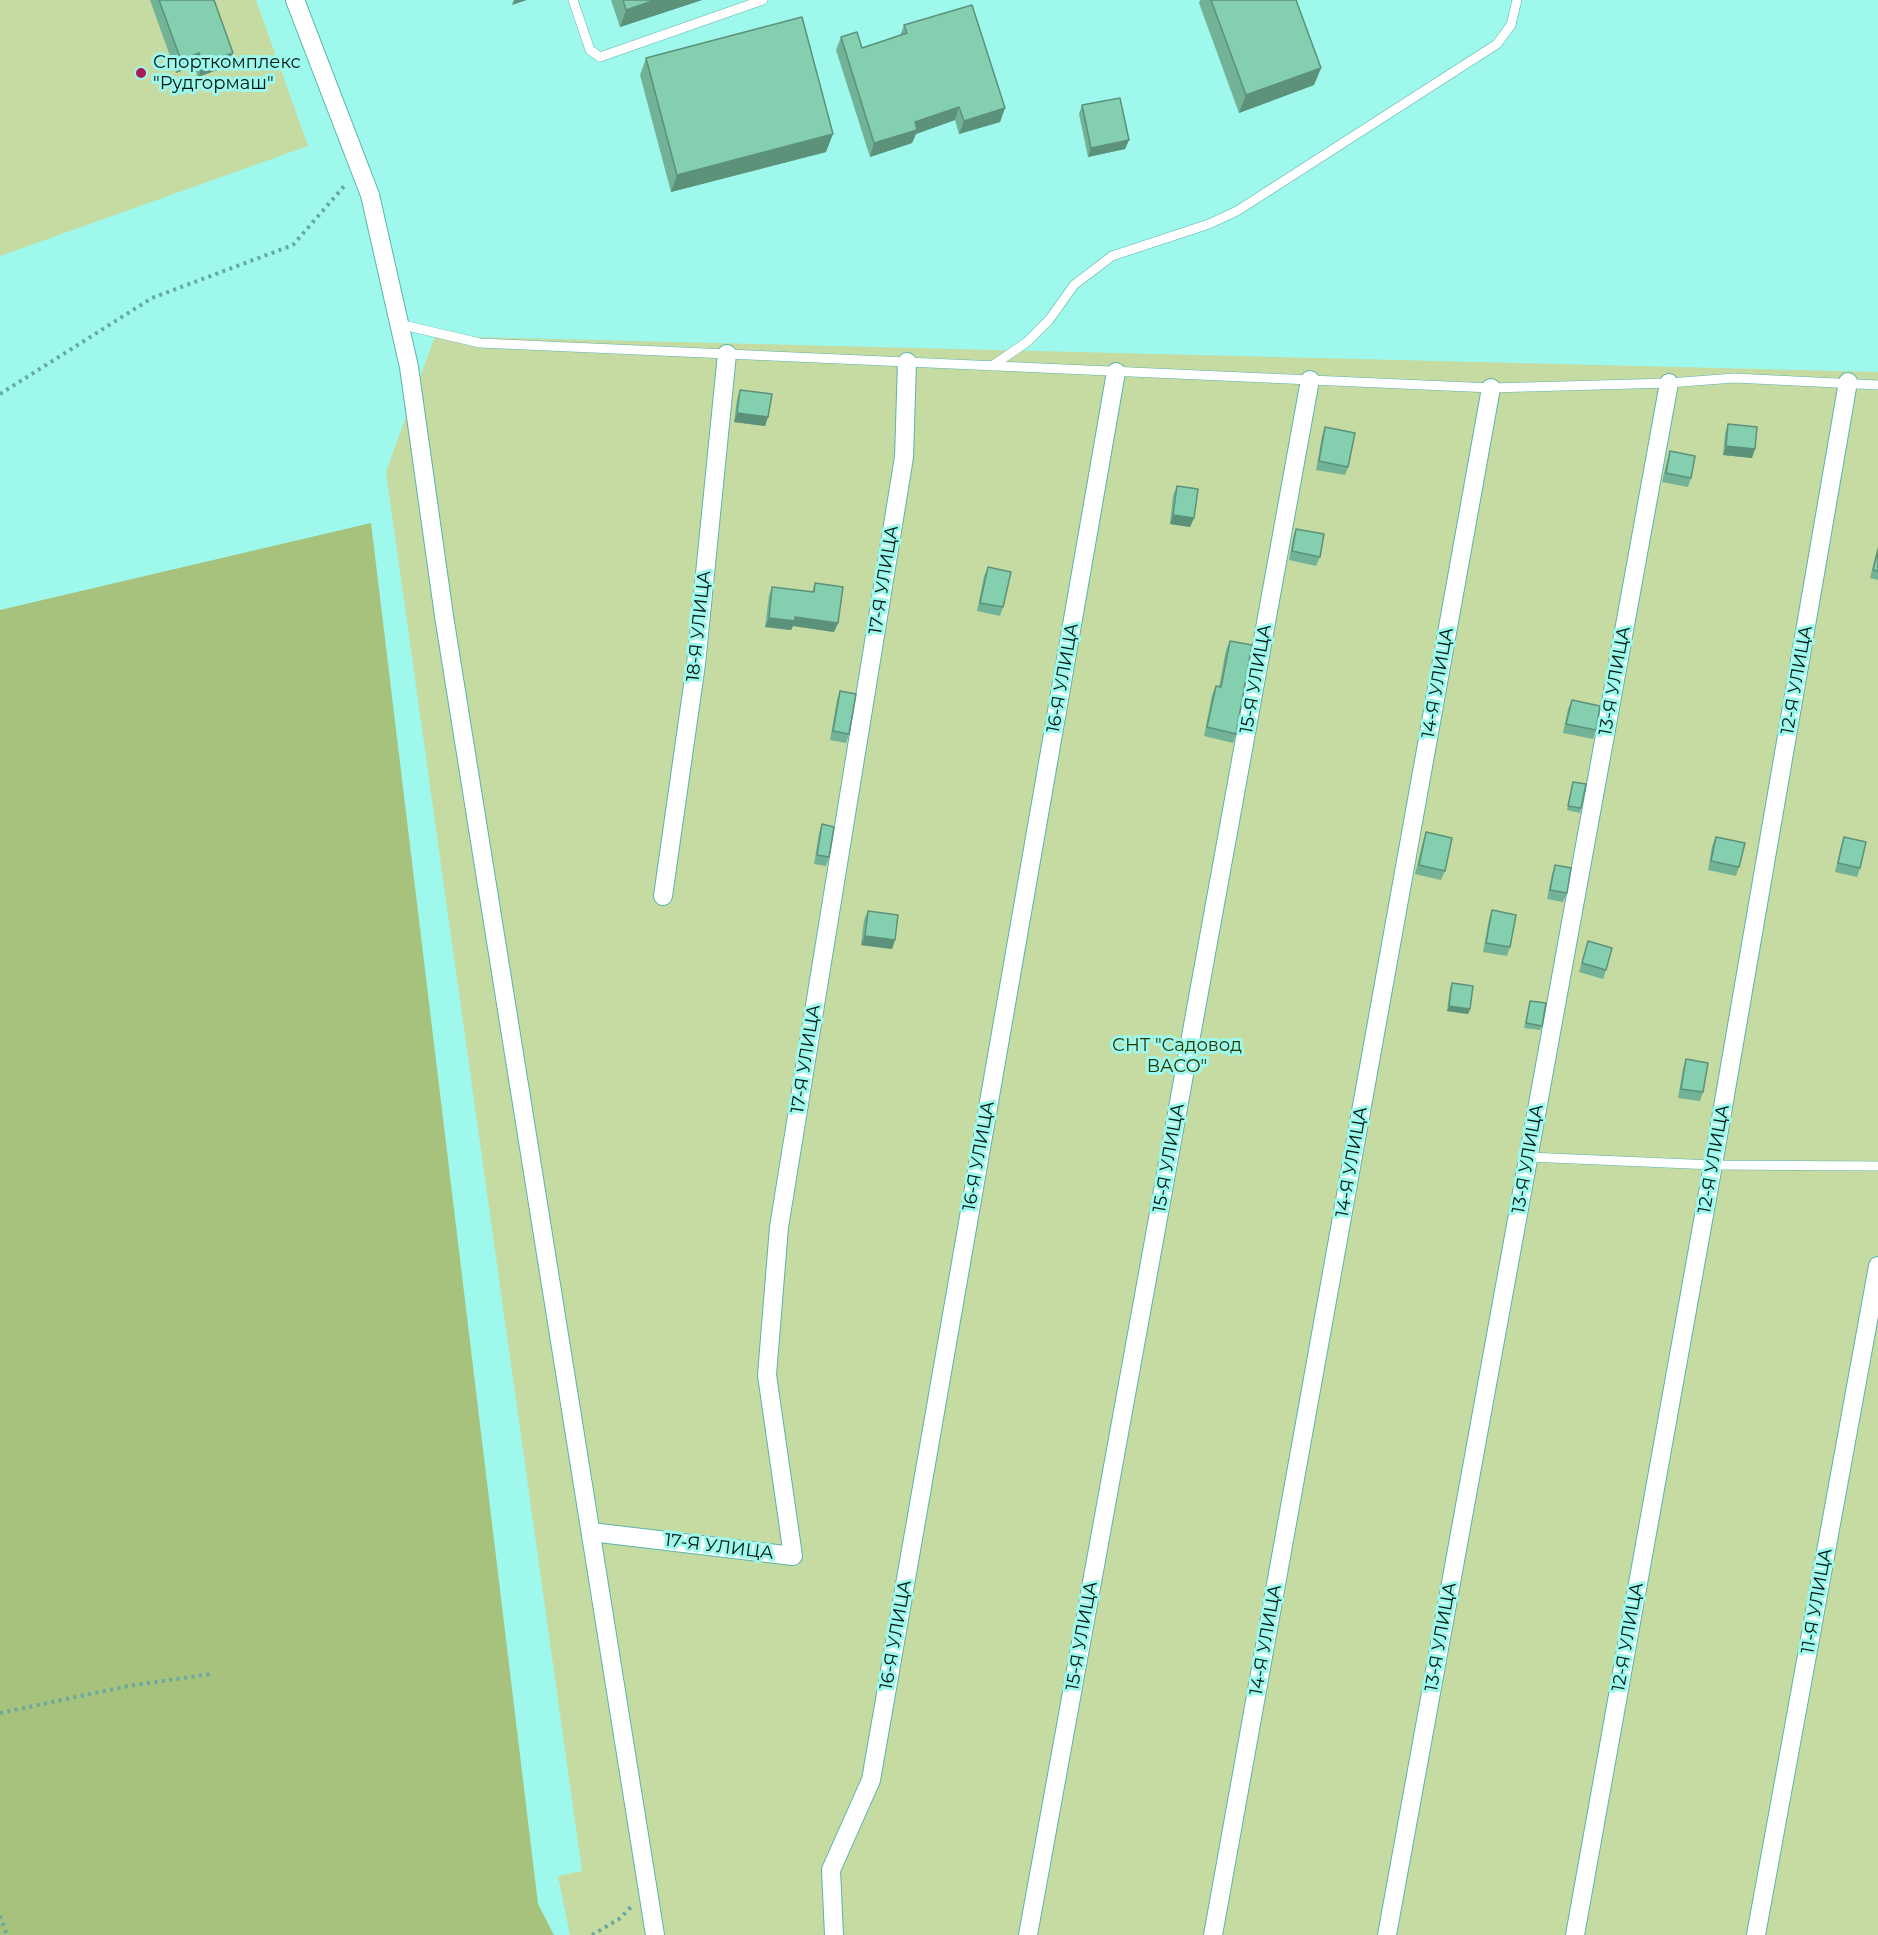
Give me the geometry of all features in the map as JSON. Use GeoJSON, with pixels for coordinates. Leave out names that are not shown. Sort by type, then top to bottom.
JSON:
{"type":"FeatureCollection","features":[{"type":"Feature","properties":{"kind":"street"},"geometry":{"type":"LineString","coordinates":[[295,0],[370,195],[409,367],[444,616],[655,1935]]}},
{"type":"Feature","properties":{"kind":"street","name":"18-Я УЛИЦА"},"geometry":{"type":"LineString","coordinates":[[663,896],[696,664],[727,354]]}},
{"type":"Feature","properties":{"kind":"street","name":"17-Я УЛИЦА"},"geometry":{"type":"LineString","coordinates":[[591,1532],[793,1556],[766,1375],[779,1227],[904,457],[907,362]]}},
{"type":"Feature","properties":{"kind":"street","name":"16-Я УЛИЦА"},"geometry":{"type":"LineString","coordinates":[[834,1935],[831,1870],[871,1780],[1116,372]]}},
{"type":"Feature","properties":{"kind":"street","name":"15-Я УЛИЦА"},"geometry":{"type":"LineString","coordinates":[[1028,1935],[1310,380]]}},
{"type":"Feature","properties":{"kind":"street","name":"12-Я УЛИЦА"},"geometry":{"type":"LineString","coordinates":[[1575,1935],[1713,1165],[1848,382]]}},
{"type":"Feature","properties":{"kind":"street","name":"13-Я УЛИЦА"},"geometry":{"type":"LineString","coordinates":[[1387,1935],[1669,383]]}},
{"type":"Feature","properties":{"kind":"street","name":"14-Я УЛИЦА"},"geometry":{"type":"LineString","coordinates":[[1213,1935],[1491,388]]}},
{"type":"Feature","properties":{"kind":"street","name":"11-Я УЛИЦА"},"geometry":{"type":"LineString","coordinates":[[1756,1935],[1878,1266]]}},
{"type":"Feature","properties":{"kind":"lane"},"geometry":{"type":"LineString","coordinates":[[573,0],[590,50],[600,57],[763,0]]}},
{"type":"Feature","properties":{"kind":"lane"},"geometry":{"type":"LineString","coordinates":[[992,366],[1027,342],[1049,320],[1074,285],[1112,256],[1209,224],[1237,211],[1497,44],[1511,25],[1517,0]]}},
{"type":"Feature","properties":{"kind":"lane"},"geometry":{"type":"LineString","coordinates":[[399,324],[480,343],[1491,388],[1669,383],[1734,378],[1878,385]]}},
{"type":"Feature","properties":{"kind":"lane"},"geometry":{"type":"LineString","coordinates":[[1528,1157],[1713,1165],[1878,1166]]}},
{"type":"Feature","properties":{"kind":"path"},"geometry":{"type":"LineString","coordinates":[[0,394],[152,298],[293,245],[360,168]]}},
{"type":"Feature","properties":{"kind":"path"},"geometry":{"type":"LineString","coordinates":[[0,1713],[128,1686],[211,1674]]}},
{"type":"Feature","properties":{"kind":"path"},"geometry":{"type":"LineString","coordinates":[[592,1935],[619,1919],[648,1889]]}},
{"type":"Feature","properties":{"kind":"path"},"geometry":{"type":"LineString","coordinates":[[0,1916],[7,1935]]}},
{"type":"Feature","properties":{"kind":"green space","name":"Спорткомплекс \"Рудгормаш\""},"geometry":{"type":"Polygon","coordinates":[[[0,0],[256,0],[308,146],[0,256],[0,0]]]}},
{"type":"Feature","properties":{"kind":"green space","name":"СНТ \"Садовод ВАСО\""},"geometry":{"type":"Polygon","coordinates":[[[435,336],[1878,372],[1878,1935],[570,1935],[558,1876],[582,1871],[386,472],[435,336]]]}},
{"type":"Feature","properties":{"kind":"green space"},"geometry":{"type":"Polygon","coordinates":[[[371,523],[538,1904],[554,1935],[0,1935],[0,610],[371,523]]]}},
{"type":"Feature","properties":{"kind":"building"},"geometry":{"type":"Polygon","coordinates":[[[159,0],[214,0],[233,53],[203,63],[199,53],[181,60],[159,0]]]}},
{"type":"Feature","properties":{"kind":"building"},"geometry":{"type":"Polygon","coordinates":[[[623,0],[655,0],[626,10],[623,0]]]}},
{"type":"Feature","properties":{"kind":"building"},"geometry":{"type":"Polygon","coordinates":[[[1211,0],[1296,0],[1321,68],[1246,95],[1211,0]]]}},
{"type":"Feature","properties":{"kind":"building"},"geometry":{"type":"Polygon","coordinates":[[[972,5],[1005,108],[964,121],[959,107],[915,122],[917,130],[874,143],[841,37],[857,32],[862,48],[907,33],[904,25],[972,5]]]}},
{"type":"Feature","properties":{"kind":"building"},"geometry":{"type":"Polygon","coordinates":[[[802,17],[833,134],[677,175],[646,58],[802,17]]]}},
{"type":"Feature","properties":{"kind":"building"},"geometry":{"type":"Polygon","coordinates":[[[1120,98],[1129,140],[1091,148],[1082,105],[1120,98]]]}},
{"type":"Feature","properties":{"kind":"building"},"geometry":{"type":"Polygon","coordinates":[[[740,390],[772,394],[768,417],[737,413],[740,390]]]}},
{"type":"Feature","properties":{"kind":"building"},"geometry":{"type":"Polygon","coordinates":[[[1728,424],[1757,427],[1755,449],[1726,446],[1728,424]]]}},
{"type":"Feature","properties":{"kind":"building"},"geometry":{"type":"Polygon","coordinates":[[[1325,427],[1355,433],[1348,467],[1319,461],[1325,427]]]}},
{"type":"Feature","properties":{"kind":"building"},"geometry":{"type":"Polygon","coordinates":[[[1670,451],[1695,456],[1691,478],[1666,473],[1670,451]]]}},
{"type":"Feature","properties":{"kind":"building"},"geometry":{"type":"Polygon","coordinates":[[[1177,486],[1198,489],[1194,518],[1173,515],[1177,486]]]}},
{"type":"Feature","properties":{"kind":"building"},"geometry":{"type":"Polygon","coordinates":[[[1296,529],[1324,534],[1320,557],[1292,551],[1296,529]]]}},
{"type":"Feature","properties":{"kind":"building"},"geometry":{"type":"Polygon","coordinates":[[[1878,550],[1878,571],[1873,570],[1878,550]]]}},
{"type":"Feature","properties":{"kind":"building"},"geometry":{"type":"Polygon","coordinates":[[[988,567],[1011,572],[1003,607],[980,603],[988,567]]]}},
{"type":"Feature","properties":{"kind":"building"},"geometry":{"type":"Polygon","coordinates":[[[815,583],[843,587],[838,623],[795,617],[795,621],[769,618],[772,587],[814,592],[815,583]]]}},
{"type":"Feature","properties":{"kind":"building"},"geometry":{"type":"Polygon","coordinates":[[[1230,641],[1252,645],[1236,734],[1207,727],[1216,686],[1221,687],[1230,641]]]}},
{"type":"Feature","properties":{"kind":"building"},"geometry":{"type":"Polygon","coordinates":[[[840,691],[856,694],[849,734],[833,731],[840,691]]]}},
{"type":"Feature","properties":{"kind":"building"},"geometry":{"type":"Polygon","coordinates":[[[1572,700],[1600,706],[1596,730],[1566,724],[1572,700]]]}},
{"type":"Feature","properties":{"kind":"building"},"geometry":{"type":"Polygon","coordinates":[[[1573,782],[1586,784],[1581,808],[1568,806],[1573,782]]]}},
{"type":"Feature","properties":{"kind":"building"},"geometry":{"type":"Polygon","coordinates":[[[822,824],[834,827],[829,857],[817,855],[822,824]]]}},
{"type":"Feature","properties":{"kind":"building"},"geometry":{"type":"Polygon","coordinates":[[[1426,832],[1452,838],[1445,871],[1419,865],[1426,832]]]}},
{"type":"Feature","properties":{"kind":"building"},"geometry":{"type":"Polygon","coordinates":[[[1716,837],[1745,843],[1739,867],[1711,861],[1716,837]]]}},
{"type":"Feature","properties":{"kind":"building"},"geometry":{"type":"Polygon","coordinates":[[[1844,837],[1866,842],[1860,868],[1838,863],[1844,837]]]}},
{"type":"Feature","properties":{"kind":"building"},"geometry":{"type":"Polygon","coordinates":[[[1555,865],[1571,868],[1567,893],[1550,890],[1555,865]]]}},
{"type":"Feature","properties":{"kind":"building"},"geometry":{"type":"Polygon","coordinates":[[[1492,910],[1516,915],[1510,947],[1486,943],[1492,910]]]}},
{"type":"Feature","properties":{"kind":"building"},"geometry":{"type":"Polygon","coordinates":[[[868,911],[898,915],[895,940],[865,936],[868,911]]]}},
{"type":"Feature","properties":{"kind":"building"},"geometry":{"type":"Polygon","coordinates":[[[1588,941],[1612,948],[1606,970],[1582,963],[1588,941]]]}},
{"type":"Feature","properties":{"kind":"building"},"geometry":{"type":"Polygon","coordinates":[[[1452,983],[1473,986],[1470,1009],[1449,1006],[1452,983]]]}},
{"type":"Feature","properties":{"kind":"building"},"geometry":{"type":"Polygon","coordinates":[[[1530,1001],[1546,1003],[1542,1026],[1526,1023],[1530,1001]]]}},
{"type":"Feature","properties":{"kind":"building"},"geometry":{"type":"Polygon","coordinates":[[[1686,1059],[1708,1063],[1703,1092],[1681,1089],[1686,1059]]]}},
{"type":"Feature","properties":{"kind":"place","name":"Спорткомплекс \"Рудгормаш\""},"geometry":{"type":"Point","coordinates":[141,73]}}]}
